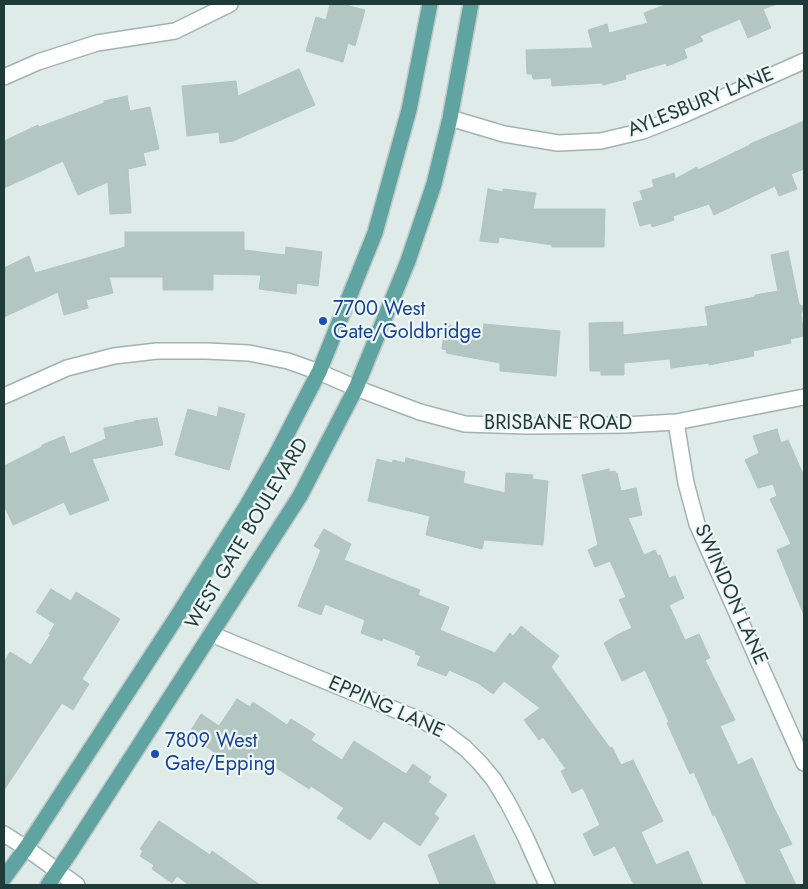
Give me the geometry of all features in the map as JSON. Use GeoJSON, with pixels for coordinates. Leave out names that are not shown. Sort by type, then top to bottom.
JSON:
{"type":"FeatureCollection","features":[{"type":"Feature","properties":{"kind":"main road","name":"WEST GATE BOULEVARD"},"geometry":{"type":"LineString","coordinates":[[4,878],[26,848],[178,615],[246,507],[276,455],[319,372],[375,232],[409,110],[430,4]]}},
{"type":"Feature","properties":{"kind":"main road","name":"WEST GATE BOULEVARD"},"geometry":{"type":"LineString","coordinates":[[48,885],[300,496],[356,388],[408,261],[434,184],[450,118],[471,4]]}},
{"type":"Feature","properties":{"kind":"street"},"geometry":{"type":"LineString","coordinates":[[4,77],[38,62],[97,43],[175,32],[230,4]]}},
{"type":"Feature","properties":{"kind":"street","name":"AYLESBURY LANE"},"geometry":{"type":"LineString","coordinates":[[450,118],[504,134],[558,143],[600,141],[643,131],[666,122],[804,61]]}},
{"type":"Feature","properties":{"kind":"street","name":"BRISBANE ROAD"},"geometry":{"type":"LineString","coordinates":[[4,396],[67,368],[114,356],[157,351],[206,351],[249,353],[288,361],[420,412],[465,424],[625,425],[676,422],[804,397]]}},
{"type":"Feature","properties":{"kind":"street","name":"SWINDON LANE"},"geometry":{"type":"LineString","coordinates":[[676,422],[686,483],[697,524],[804,763]]}},
{"type":"Feature","properties":{"kind":"street","name":"EPPING LANE"},"geometry":{"type":"LineString","coordinates":[[211,634],[425,722],[444,732],[465,748],[494,780],[525,836],[547,885]]}},
{"type":"Feature","properties":{"kind":"street"},"geometry":{"type":"LineString","coordinates":[[4,834],[77,885]]}},
{"type":"Feature","properties":{"kind":"building"},"geometry":{"type":"Polygon","coordinates":[[[330,4],[342,4],[365,10],[355,46],[348,43],[343,62],[306,51],[316,17],[326,20],[330,4]]]}},
{"type":"Feature","properties":{"kind":"building"},"geometry":{"type":"Polygon","coordinates":[[[667,4],[777,4],[763,9],[771,28],[748,38],[740,19],[700,36],[703,41],[684,49],[687,58],[667,66],[666,63],[625,75],[626,79],[603,85],[602,83],[552,86],[551,78],[533,79],[532,74],[527,74],[526,50],[593,48],[588,30],[607,24],[609,33],[648,23],[644,13],[667,4]]]}},
{"type":"Feature","properties":{"kind":"building"},"geometry":{"type":"Polygon","coordinates":[[[299,69],[315,105],[233,141],[220,143],[219,132],[187,136],[182,86],[236,81],[238,96],[299,69]]]}},
{"type":"Feature","properties":{"kind":"building"},"geometry":{"type":"Polygon","coordinates":[[[127,96],[130,111],[150,107],[159,149],[143,153],[146,165],[128,169],[131,213],[110,214],[108,182],[78,195],[63,161],[4,188],[4,141],[38,125],[39,127],[104,103],[104,101],[127,96]]]}},
{"type":"Feature","properties":{"kind":"building"},"geometry":{"type":"Polygon","coordinates":[[[804,121],[804,169],[791,174],[797,189],[779,196],[775,186],[714,215],[709,204],[673,216],[674,220],[652,227],[651,223],[640,226],[633,203],[643,200],[640,191],[654,187],[652,180],[674,173],[675,179],[697,167],[698,170],[750,144],[804,121]]]}},
{"type":"Feature","properties":{"kind":"building"},"geometry":{"type":"Polygon","coordinates":[[[488,189],[503,192],[503,189],[536,193],[533,209],[605,209],[604,247],[552,247],[552,245],[499,237],[498,243],[480,241],[488,189]]]}},
{"type":"Feature","properties":{"kind":"building"},"geometry":{"type":"Polygon","coordinates":[[[125,232],[244,232],[244,250],[285,255],[286,247],[322,252],[318,286],[297,283],[296,294],[259,289],[261,275],[213,274],[213,290],[163,290],[163,277],[109,277],[113,293],[86,300],[88,308],[64,315],[58,292],[4,317],[4,268],[29,256],[35,273],[125,247],[125,232]]]}},
{"type":"Feature","properties":{"kind":"building"},"geometry":{"type":"Polygon","coordinates":[[[788,251],[799,304],[804,307],[801,314],[804,336],[790,339],[791,343],[753,351],[754,356],[709,365],[709,363],[671,368],[670,359],[624,363],[624,375],[601,375],[601,371],[590,371],[589,323],[623,322],[623,335],[708,326],[705,307],[778,291],[771,255],[788,251]]]}},
{"type":"Feature","properties":{"kind":"building"},"geometry":{"type":"Polygon","coordinates":[[[484,324],[560,331],[556,376],[500,371],[500,363],[446,353],[447,350],[442,349],[445,325],[483,331],[484,324]]]}},
{"type":"Feature","properties":{"kind":"building"},"geometry":{"type":"Polygon","coordinates":[[[219,407],[245,414],[229,470],[175,455],[188,409],[217,417],[219,407]]]}},
{"type":"Feature","properties":{"kind":"building"},"geometry":{"type":"Polygon","coordinates":[[[157,418],[163,445],[92,459],[109,500],[70,515],[64,502],[13,525],[4,505],[4,466],[42,447],[42,445],[64,436],[70,454],[106,439],[104,428],[157,418]]]}},
{"type":"Feature","properties":{"kind":"building"},"geometry":{"type":"Polygon","coordinates":[[[777,429],[781,443],[788,440],[804,476],[804,615],[777,550],[791,544],[770,499],[777,496],[773,484],[758,488],[745,460],[759,453],[753,436],[777,429]]]}},
{"type":"Feature","properties":{"kind":"building"},"geometry":{"type":"Polygon","coordinates":[[[406,458],[465,472],[463,483],[505,493],[506,473],[533,475],[532,479],[548,481],[543,545],[484,540],[482,549],[426,535],[430,516],[368,501],[377,459],[392,463],[393,460],[405,463],[406,458]]]}},
{"type":"Feature","properties":{"kind":"building"},"geometry":{"type":"Polygon","coordinates":[[[609,469],[609,472],[615,471],[617,473],[621,491],[636,488],[642,515],[628,518],[644,555],[655,550],[658,556],[660,555],[669,578],[675,576],[684,598],[669,605],[685,640],[699,634],[710,658],[705,660],[735,720],[720,726],[738,765],[752,758],[792,844],[779,849],[796,885],[747,885],[694,772],[690,774],[645,670],[622,681],[604,643],[632,628],[619,600],[626,597],[610,561],[595,567],[588,550],[598,545],[582,475],[609,469]]]}},
{"type":"Feature","properties":{"kind":"building"},"geometry":{"type":"Polygon","coordinates":[[[324,529],[351,544],[344,560],[420,590],[418,595],[449,607],[440,630],[495,653],[510,633],[513,636],[521,626],[559,656],[551,667],[610,748],[612,747],[621,765],[633,760],[663,821],[641,832],[656,865],[688,851],[703,885],[634,885],[615,846],[594,856],[583,834],[600,825],[583,788],[572,793],[561,771],[566,769],[543,737],[539,740],[524,720],[540,708],[504,681],[493,694],[478,683],[449,670],[446,676],[417,665],[421,656],[415,654],[416,651],[383,638],[382,641],[361,633],[365,620],[325,604],[321,615],[298,606],[321,550],[314,546],[324,529]]]}},
{"type":"Feature","properties":{"kind":"building"},"geometry":{"type":"Polygon","coordinates":[[[51,589],[71,601],[76,592],[120,619],[82,679],[89,684],[73,710],[62,703],[4,790],[4,663],[10,652],[31,665],[51,634],[49,634],[55,624],[36,612],[51,589]]]}},
{"type":"Feature","properties":{"kind":"building"},"geometry":{"type":"Polygon","coordinates":[[[237,699],[250,707],[253,702],[287,725],[291,719],[315,734],[311,740],[342,760],[354,741],[406,774],[413,764],[431,777],[428,782],[447,795],[434,814],[439,818],[420,846],[384,821],[370,840],[337,818],[344,808],[311,786],[309,789],[269,763],[264,770],[251,762],[245,772],[188,735],[201,714],[219,726],[237,699]]]}},
{"type":"Feature","properties":{"kind":"building"},"geometry":{"type":"Polygon","coordinates":[[[159,821],[210,855],[212,851],[260,885],[189,885],[177,876],[172,883],[152,869],[154,865],[140,856],[143,851],[140,849],[159,821]]]}},
{"type":"Feature","properties":{"kind":"building"},"geometry":{"type":"Polygon","coordinates":[[[474,835],[496,885],[440,885],[428,855],[474,835]]]}},
{"type":"Feature","properties":{"kind":"place","name":"7700 West Gate/Goldbridge"},"geometry":{"type":"Point","coordinates":[323,321]}},
{"type":"Feature","properties":{"kind":"place","name":"7809 West Gate/Epping"},"geometry":{"type":"Point","coordinates":[155,754]}}]}
